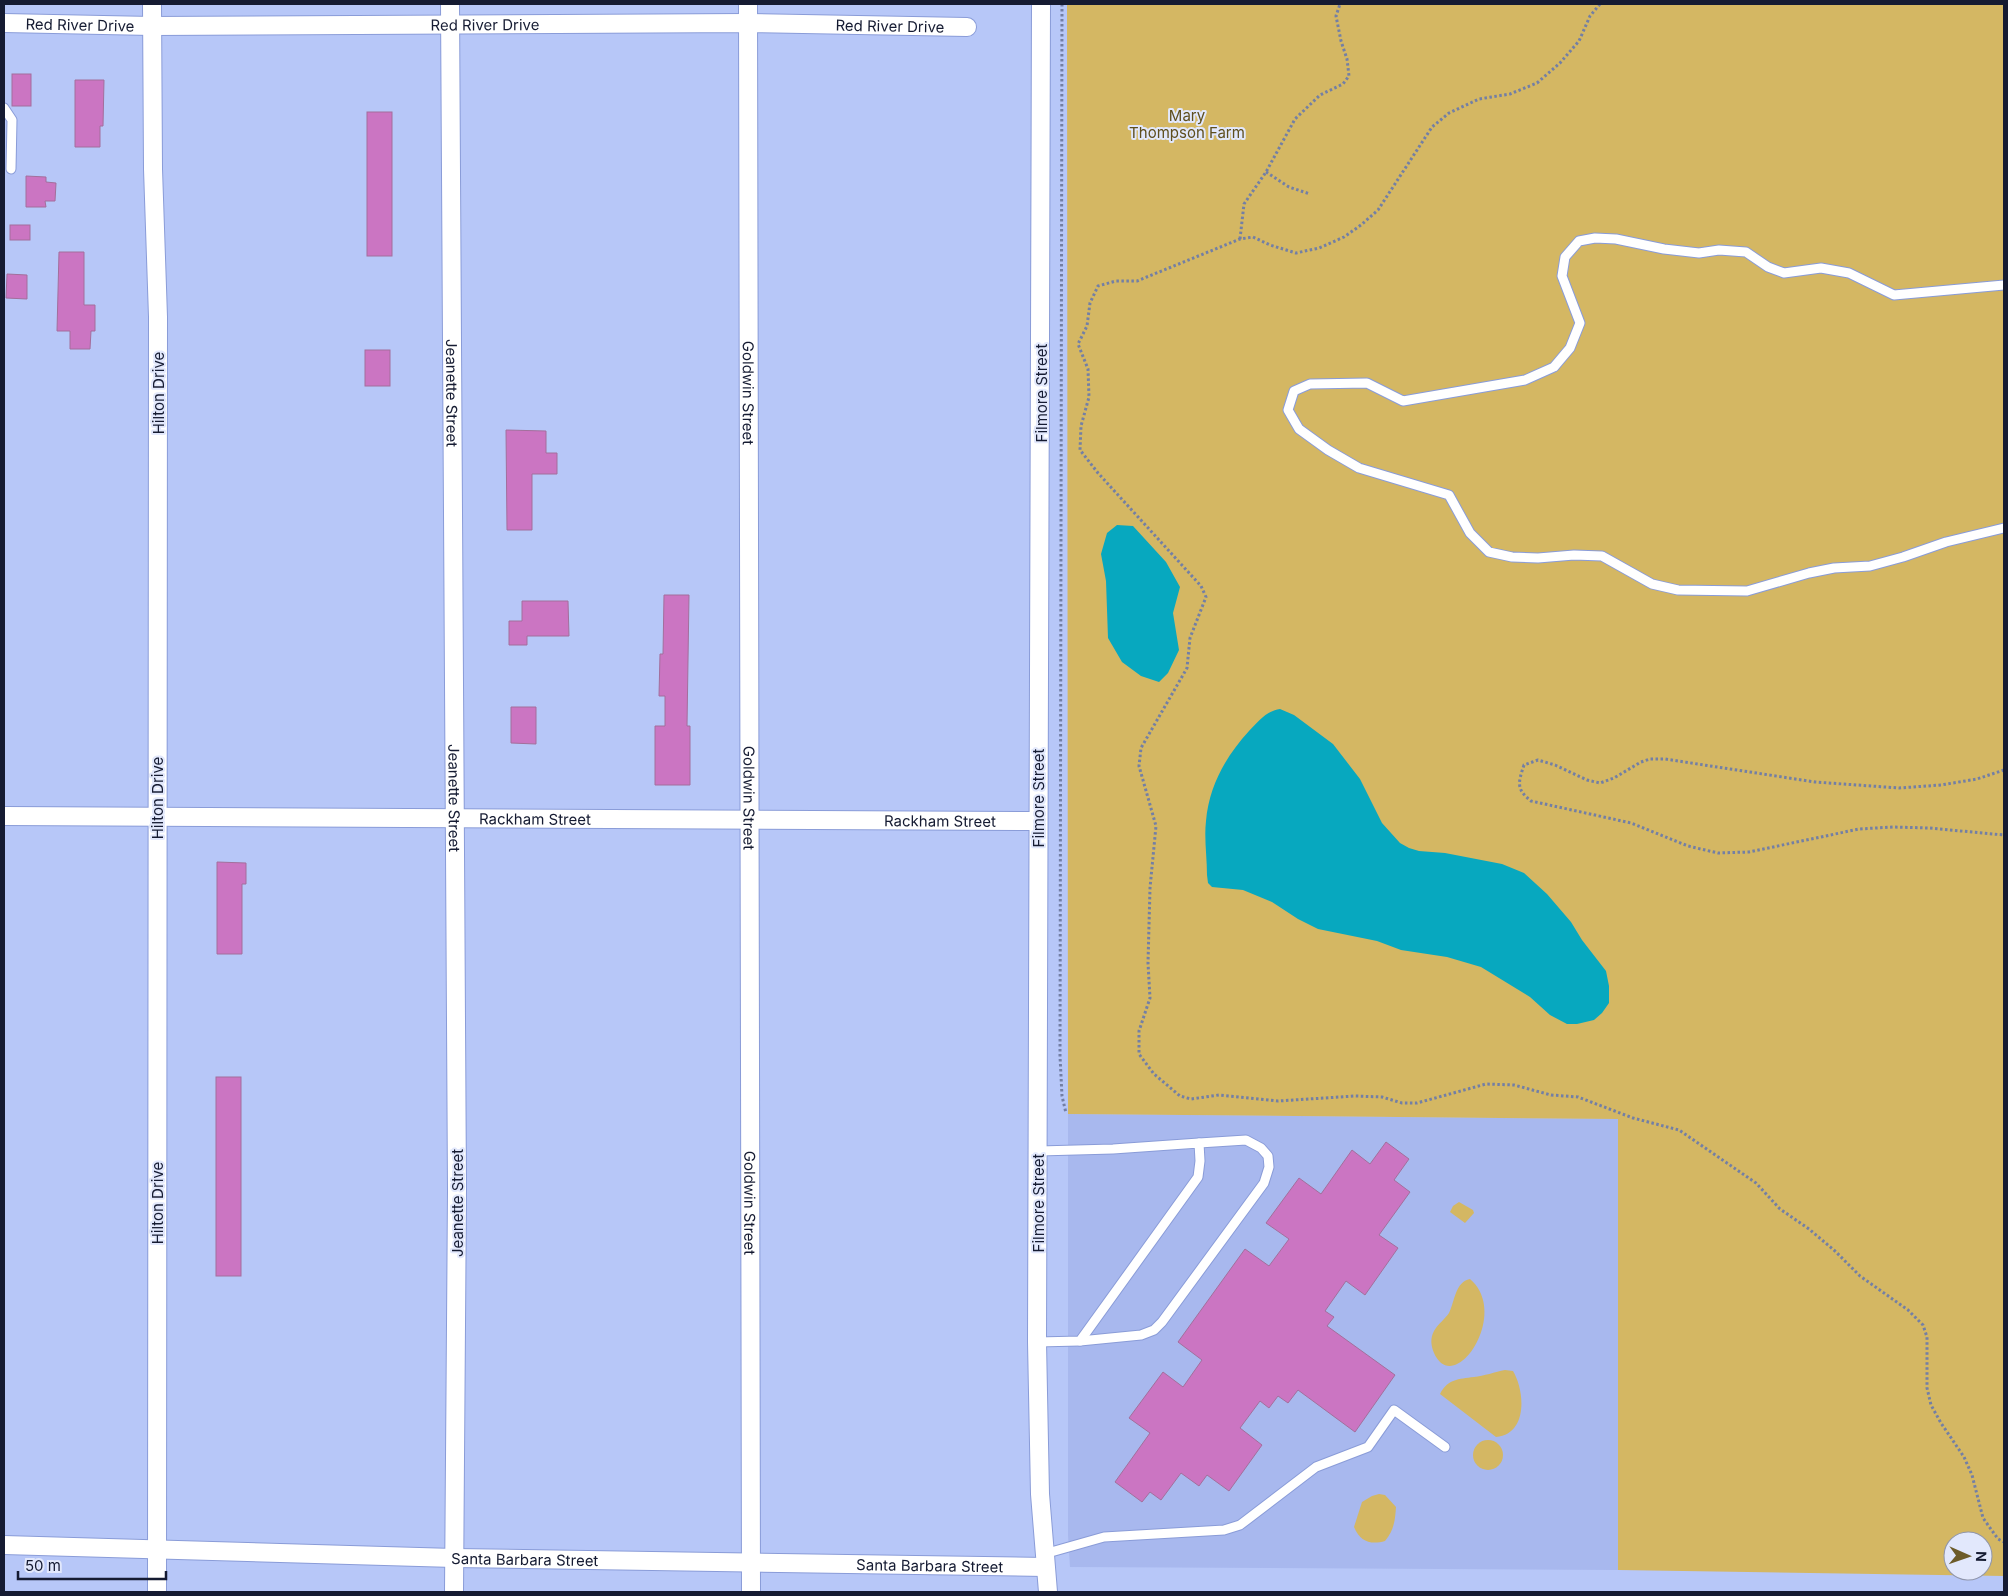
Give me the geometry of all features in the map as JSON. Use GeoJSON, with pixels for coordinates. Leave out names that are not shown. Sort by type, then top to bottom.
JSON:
{"type":"FeatureCollection","features":[{"type":"Feature","properties":{"kind":"street","name":"Hilton Drive"},"geometry":{"type":"LineString","coordinates":[[152,4],[153,169],[158,316],[157,1592]]}},
{"type":"Feature","properties":{"kind":"street","name":"Jeanette Street"},"geometry":{"type":"LineString","coordinates":[[450,4],[457,1191],[454,1592]]}},
{"type":"Feature","properties":{"kind":"street","name":"Goldwin Street"},"geometry":{"type":"LineString","coordinates":[[748,4],[751,1592]]}},
{"type":"Feature","properties":{"kind":"street","name":"Filmore Street"},"geometry":{"type":"LineString","coordinates":[[1041,4],[1037,1342],[1038,1431],[1048,1592]]}},
{"type":"Feature","properties":{"kind":"street","name":"Red River Drive"},"geometry":{"type":"LineString","coordinates":[[4,23],[152,26],[748,23],[968,27]]}},
{"type":"Feature","properties":{"kind":"street","name":"Rackham Street"},"geometry":{"type":"LineString","coordinates":[[4,816],[1038,821]]}},
{"type":"Feature","properties":{"kind":"street","name":"Santa Barbara Street"},"geometry":{"type":"LineString","coordinates":[[4,1545],[454,1558],[752,1564],[1045,1560]]}},
{"type":"Feature","properties":{"kind":"lane"},"geometry":{"type":"LineString","coordinates":[[4,108],[12,120],[11,169]]}},
{"type":"Feature","properties":{"kind":"lane"},"geometry":{"type":"LineString","coordinates":[[2004,285],[1894,295],[1848,273],[1821,268],[1784,273],[1768,266],[1746,252],[1719,250],[1699,253],[1664,249],[1616,239],[1595,238],[1579,241],[1565,257],[1562,276],[1580,323],[1570,348],[1554,368],[1525,380],[1403,401],[1367,383],[1310,384],[1294,391],[1288,410],[1299,429],[1328,450],[1359,468],[1449,496],[1470,534],[1490,552],[1512,557],[1538,558],[1574,555],[1602,556],[1652,584],[1678,590],[1747,591],[1817,571],[1870,566],[1904,557],[1946,542],[2004,528]]}},
{"type":"Feature","properties":{"kind":"lane"},"geometry":{"type":"LineString","coordinates":[[1037,1342],[1080,1341],[1141,1335],[1154,1330],[1162,1322],[1264,1183],[1269,1167],[1268,1156],[1261,1148],[1246,1140],[1113,1149],[1038,1151]]}},
{"type":"Feature","properties":{"kind":"lane"},"geometry":{"type":"LineString","coordinates":[[1080,1341],[1198,1177],[1200,1161],[1199,1143]]}},
{"type":"Feature","properties":{"kind":"lane"},"geometry":{"type":"LineString","coordinates":[[1045,1560],[1104,1537],[1224,1530],[1240,1525],[1316,1467],[1368,1447],[1394,1410],[1445,1447]]}},
{"type":"Feature","properties":{"kind":"path"},"geometry":{"type":"LineString","coordinates":[[1062,4],[1060,1056],[1062,1096],[1066,1113]]}},
{"type":"Feature","properties":{"kind":"path"},"geometry":{"type":"LineString","coordinates":[[1240,239],[1244,204],[1266,172],[1294,119],[1320,95],[1343,84],[1349,76],[1336,16],[1340,4]]}},
{"type":"Feature","properties":{"kind":"path"},"geometry":{"type":"LineString","coordinates":[[1600,4],[1590,16],[1579,41],[1560,63],[1537,83],[1510,94],[1479,99],[1449,113],[1432,127],[1378,210],[1344,237],[1319,248],[1296,253],[1270,245],[1253,237],[1240,239],[1137,281],[1116,281],[1098,286],[1090,303],[1087,326],[1078,344],[1088,369],[1089,397],[1081,426],[1080,450],[1098,473],[1201,586],[1206,597],[1190,638],[1187,668],[1141,748],[1139,766],[1156,826],[1150,888],[1148,963],[1150,998],[1139,1031],[1139,1054],[1154,1074],[1180,1096],[1192,1099],[1219,1094],[1278,1101],[1354,1096],[1382,1097],[1402,1103],[1417,1103],[1486,1084],[1514,1085],[1551,1095],[1578,1097],[1633,1118],[1679,1130],[1756,1183],[1780,1209],[1822,1240],[1860,1276],[1908,1310],[1923,1325],[1927,1337],[1927,1388],[1931,1405],[1941,1424],[1964,1457],[1972,1475],[1982,1518],[1998,1539],[2004,1542]]}},
{"type":"Feature","properties":{"kind":"path"},"geometry":{"type":"LineString","coordinates":[[1266,172],[1289,187],[1310,194]]}},
{"type":"Feature","properties":{"kind":"path"},"geometry":{"type":"LineString","coordinates":[[2004,770],[1968,781],[1899,788],[1815,782],[1665,759],[1650,759],[1614,778],[1600,783],[1586,780],[1556,765],[1538,760],[1524,765],[1519,780],[1522,793],[1532,801],[1632,823],[1688,846],[1718,853],[1749,852],[1859,829],[1893,827],[1929,828],[2004,835]]}},
{"type":"Feature","properties":{"kind":"shaded area"},"geometry":{"type":"Polygon","coordinates":[[[1117,525],[1133,526],[1166,562],[1180,587],[1173,613],[1179,650],[1168,673],[1159,682],[1141,676],[1122,662],[1108,638],[1106,581],[1101,554],[1107,533],[1117,525]]]}},
{"type":"Feature","properties":{"kind":"shaded area"},"geometry":{"type":"Polygon","coordinates":[[[1280,709],[1294,715],[1333,744],[1360,779],[1382,823],[1400,843],[1419,851],[1445,853],[1502,864],[1524,873],[1547,894],[1571,922],[1582,940],[1606,971],[1609,986],[1609,1003],[1602,1013],[1594,1020],[1567,1024],[1550,1015],[1530,997],[1481,967],[1447,957],[1401,950],[1377,941],[1318,929],[1272,902],[1243,890],[1212,887],[1208,883],[1207,875],[1205,827],[1215,784],[1226,761],[1249,731],[1266,714],[1280,709]]]}},
{"type":"Feature","properties":{"kind":"shaded area"},"geometry":{"type":"Polygon","coordinates":[[[1068,1114],[1618,1119],[1618,1570],[1070,1567],[1068,1535],[1068,1114]]]}},
{"type":"Feature","properties":{"kind":"green space","name":"Mary Thompson Farm"},"geometry":{"type":"Polygon","coordinates":[[[1067,4],[2004,4],[2004,1576],[1993,1576],[1993,1531],[1943,1531],[1943,1575],[1618,1570],[1618,1119],[1068,1114],[1067,4]]]}},
{"type":"Feature","properties":{"kind":"green space"},"geometry":{"type":"Polygon","coordinates":[[[1459,1202],[1473,1210],[1474,1213],[1465,1223],[1450,1212],[1453,1206],[1459,1202]]]}},
{"type":"Feature","properties":{"kind":"green space"},"geometry":{"type":"Polygon","coordinates":[[[1470,1279],[1481,1294],[1484,1312],[1482,1330],[1475,1346],[1465,1359],[1454,1365],[1443,1364],[1434,1353],[1431,1342],[1432,1336],[1437,1326],[1449,1313],[1458,1288],[1470,1279]]]}},
{"type":"Feature","properties":{"kind":"green space"},"geometry":{"type":"Polygon","coordinates":[[[1505,1370],[1513,1371],[1520,1389],[1521,1400],[1519,1420],[1514,1428],[1506,1434],[1496,1437],[1440,1394],[1446,1385],[1454,1381],[1505,1370]]]}},
{"type":"Feature","properties":{"kind":"green space"},"geometry":{"type":"Polygon","coordinates":[[[1488,1440],[1499,1444],[1503,1455],[1499,1466],[1488,1470],[1477,1466],[1473,1455],[1477,1444],[1488,1440]]]}},
{"type":"Feature","properties":{"kind":"green space"},"geometry":{"type":"Polygon","coordinates":[[[1379,1494],[1385,1495],[1396,1507],[1390,1533],[1385,1541],[1375,1543],[1366,1541],[1359,1536],[1354,1527],[1362,1502],[1379,1494]]]}},
{"type":"Feature","properties":{"kind":"building"},"geometry":{"type":"Polygon","coordinates":[[[12,74],[31,74],[31,106],[12,106],[12,74]]]}},
{"type":"Feature","properties":{"kind":"building"},"geometry":{"type":"Polygon","coordinates":[[[75,80],[104,80],[103,126],[100,126],[100,147],[75,147],[75,80]]]}},
{"type":"Feature","properties":{"kind":"building"},"geometry":{"type":"Polygon","coordinates":[[[367,112],[392,112],[392,256],[367,256],[367,112]]]}},
{"type":"Feature","properties":{"kind":"building"},"geometry":{"type":"Polygon","coordinates":[[[26,176],[46,177],[46,182],[56,183],[55,201],[45,201],[46,207],[26,207],[26,176]]]}},
{"type":"Feature","properties":{"kind":"building"},"geometry":{"type":"Polygon","coordinates":[[[10,225],[30,225],[30,240],[10,240],[10,225]]]}},
{"type":"Feature","properties":{"kind":"building"},"geometry":{"type":"Polygon","coordinates":[[[59,252],[84,252],[84,305],[95,305],[95,331],[91,331],[90,349],[70,349],[70,331],[57,331],[59,252]]]}},
{"type":"Feature","properties":{"kind":"building"},"geometry":{"type":"Polygon","coordinates":[[[7,274],[27,275],[27,299],[6,298],[7,274]]]}},
{"type":"Feature","properties":{"kind":"building"},"geometry":{"type":"Polygon","coordinates":[[[365,350],[390,350],[390,386],[365,386],[365,350]]]}},
{"type":"Feature","properties":{"kind":"building"},"geometry":{"type":"Polygon","coordinates":[[[506,430],[546,431],[546,453],[557,453],[557,474],[532,474],[532,530],[507,530],[506,430]]]}},
{"type":"Feature","properties":{"kind":"building"},"geometry":{"type":"Polygon","coordinates":[[[664,595],[689,595],[687,726],[690,726],[690,785],[655,785],[655,726],[665,726],[665,696],[659,696],[660,654],[663,654],[664,595]]]}},
{"type":"Feature","properties":{"kind":"building"},"geometry":{"type":"Polygon","coordinates":[[[522,601],[568,601],[569,636],[527,636],[527,645],[509,645],[509,621],[522,621],[522,601]]]}},
{"type":"Feature","properties":{"kind":"building"},"geometry":{"type":"Polygon","coordinates":[[[511,707],[536,707],[536,744],[511,743],[511,707]]]}},
{"type":"Feature","properties":{"kind":"building"},"geometry":{"type":"Polygon","coordinates":[[[217,862],[246,863],[246,884],[242,884],[242,954],[217,954],[217,862]]]}},
{"type":"Feature","properties":{"kind":"building"},"geometry":{"type":"Polygon","coordinates":[[[216,1077],[241,1077],[241,1276],[216,1276],[216,1077]]]}},
{"type":"Feature","properties":{"kind":"building"},"geometry":{"type":"Polygon","coordinates":[[[1386,1142],[1409,1159],[1394,1180],[1410,1192],[1379,1235],[1398,1248],[1365,1295],[1346,1281],[1325,1311],[1334,1317],[1327,1326],[1395,1375],[1355,1432],[1298,1390],[1288,1403],[1278,1396],[1269,1408],[1260,1401],[1240,1428],[1262,1445],[1229,1491],[1207,1475],[1199,1486],[1181,1473],[1161,1500],[1150,1492],[1142,1502],[1115,1482],[1150,1433],[1129,1418],[1163,1372],[1183,1387],[1202,1360],[1178,1342],[1245,1249],[1269,1266],[1289,1239],[1266,1223],[1299,1178],[1321,1194],[1352,1150],[1370,1164],[1386,1142]]]}}]}
